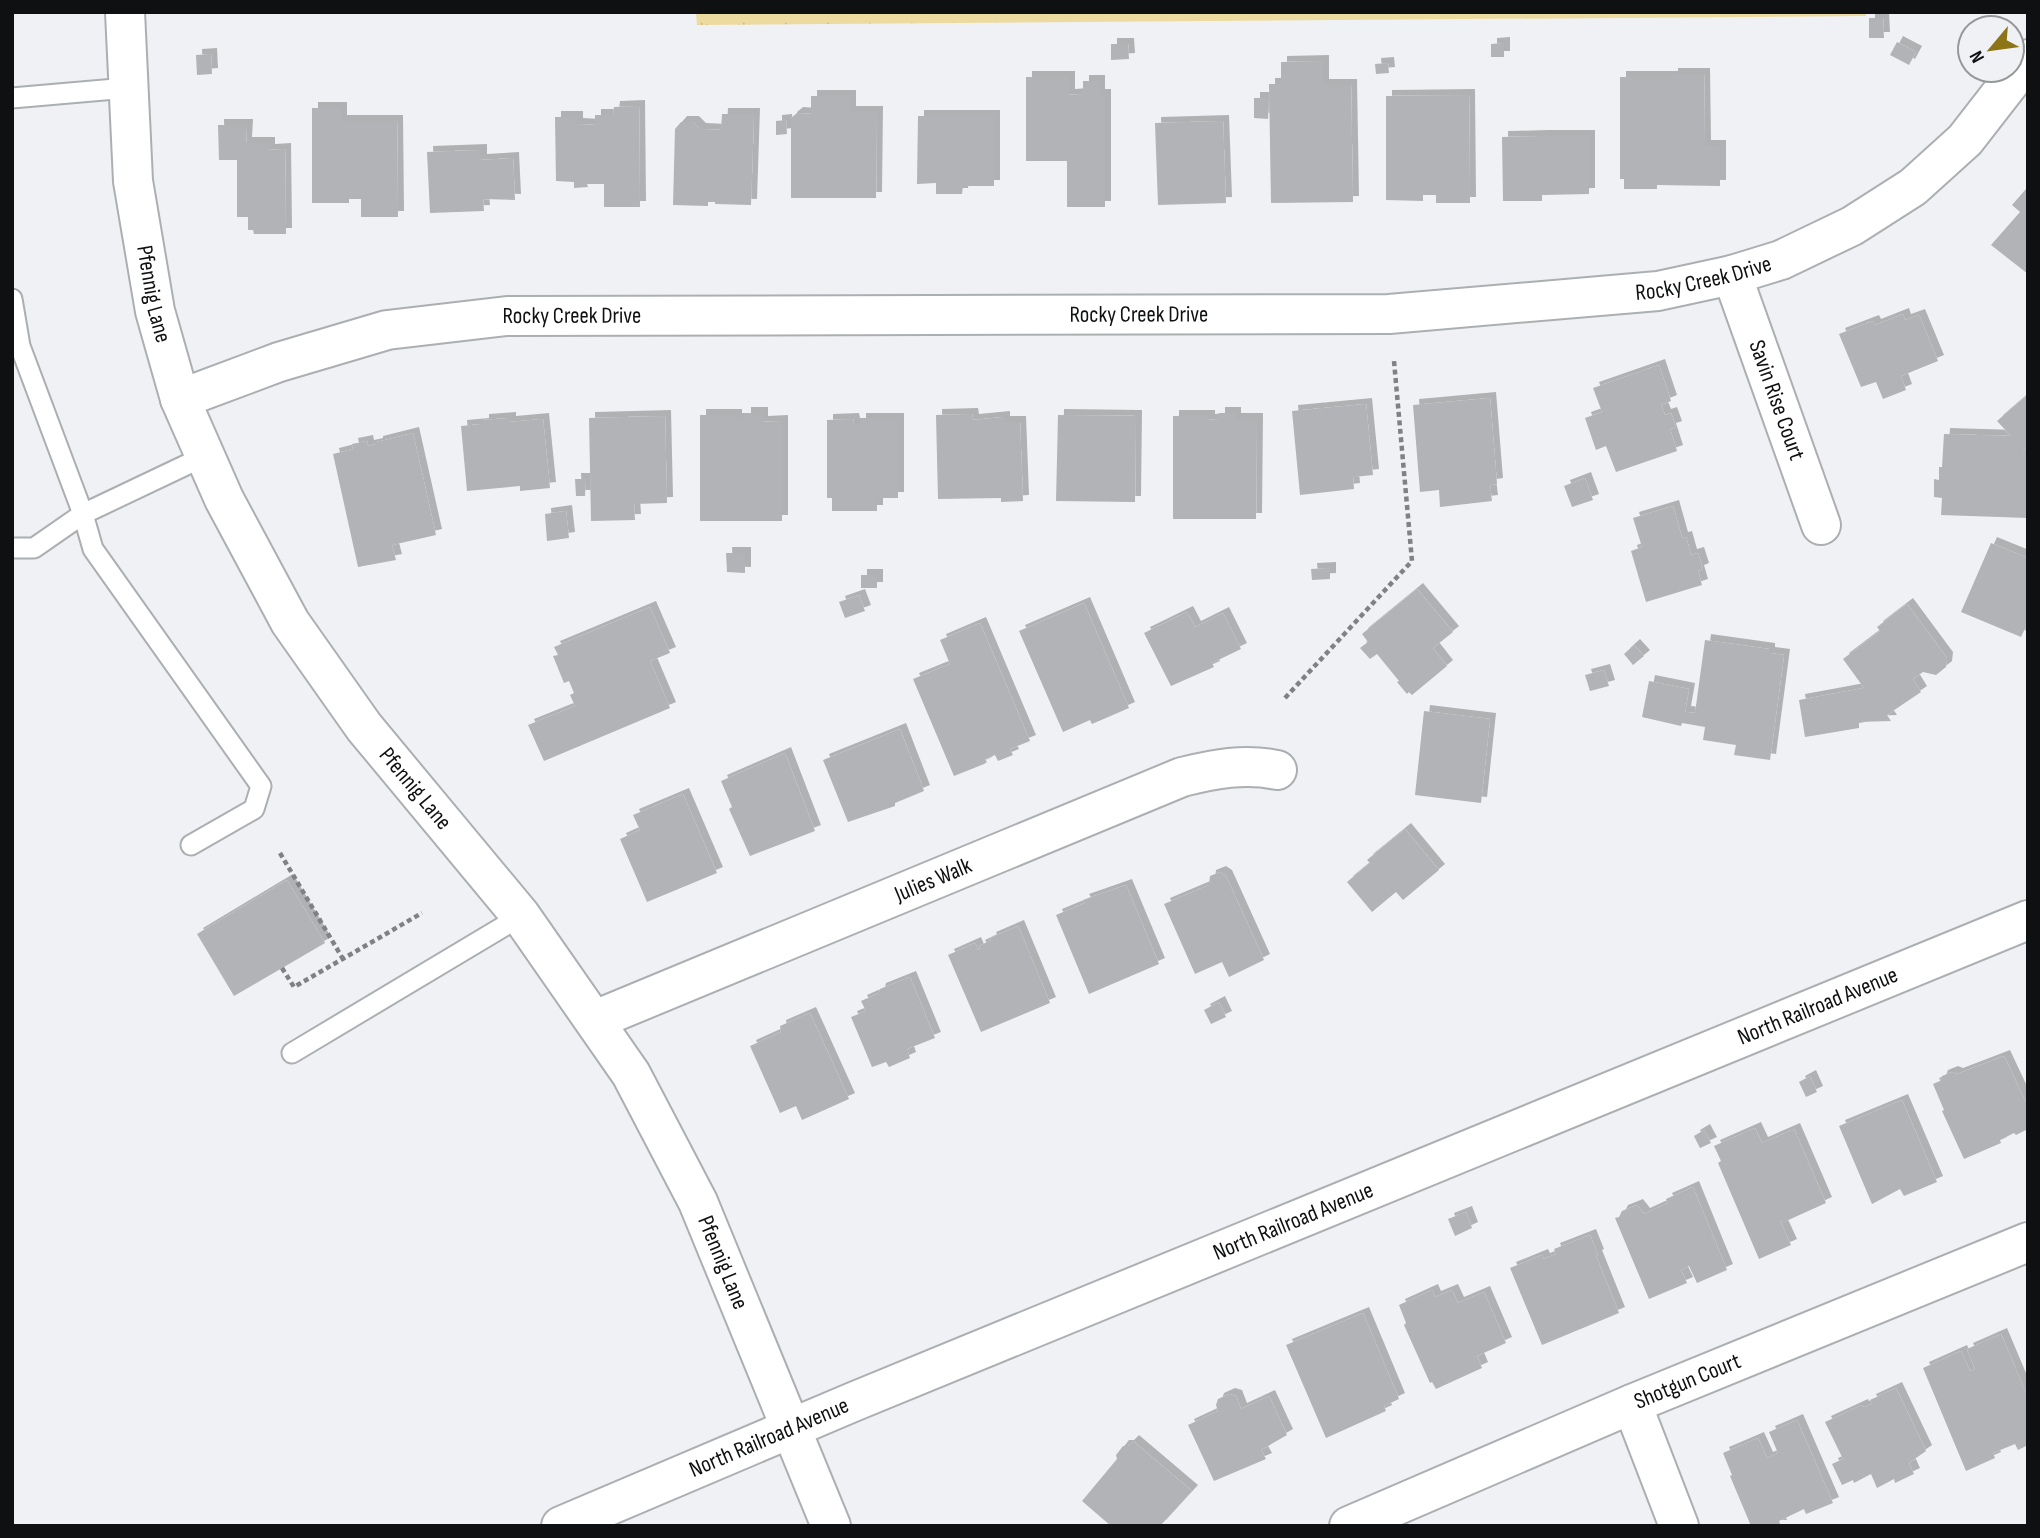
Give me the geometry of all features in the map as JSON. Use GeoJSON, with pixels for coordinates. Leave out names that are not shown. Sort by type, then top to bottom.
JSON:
{"type":"FeatureCollection","features":[{"type":"Feature","properties":{"kind":"street","name":"Pfennig Lane"},"geometry":{"type":"LineString","coordinates":[[125,12],[133,181],[155,311],[180,399],[224,499],[290,622],[364,727],[521,916],[631,1074],[698,1202],[831,1526]]}},
{"type":"Feature","properties":{"kind":"street","name":"Rocky Creek Drive"},"geometry":{"type":"LineString","coordinates":[[180,399],[279,362],[387,330],[507,316],[1389,314],[1658,291],[1732,275],[1781,260],[1852,226],[1913,187],[1965,140],[2014,84]]}},
{"type":"Feature","properties":{"kind":"street","name":"Savin Rise Court"},"geometry":{"type":"LineString","coordinates":[[1732,275],[1821,525]]}},
{"type":"Feature","properties":{"kind":"street","name":"Julies Walk"},"geometry":{"type":"LineString","coordinates":[[595,1020],[1182,777],[1222,768],[1263,767],[1277,770]]}},
{"type":"Feature","properties":{"kind":"street","name":"North Railroad Avenue"},"geometry":{"type":"LineString","coordinates":[[561,1526],[790,1428],[2027,921]]}},
{"type":"Feature","properties":{"kind":"street","name":"Shotgun Court"},"geometry":{"type":"LineString","coordinates":[[1349,1526],[1632,1404],[2028,1241]]}},
{"type":"Feature","properties":{"kind":"street"},"geometry":{"type":"LineString","coordinates":[[1632,1404],[1679,1526]]}},
{"type":"Feature","properties":{"kind":"lane"},"geometry":{"type":"LineString","coordinates":[[12,98],[127,88]]}},
{"type":"Feature","properties":{"kind":"lane"},"geometry":{"type":"LineString","coordinates":[[12,299],[20,346],[83,514],[93,549],[261,786],[254,808],[191,845]]}},
{"type":"Feature","properties":{"kind":"lane"},"geometry":{"type":"LineString","coordinates":[[12,548],[34,548],[83,514],[205,456]]}},
{"type":"Feature","properties":{"kind":"lane"},"geometry":{"type":"LineString","coordinates":[[292,1053],[521,916]]}},
{"type":"Feature","properties":{"kind":"path"},"geometry":{"type":"LineString","coordinates":[[1285,698],[1412,561],[1394,361]]}},
{"type":"Feature","properties":{"kind":"path"},"geometry":{"type":"LineString","coordinates":[[280,853],[343,958]]}},
{"type":"Feature","properties":{"kind":"path"},"geometry":{"type":"LineString","coordinates":[[282,968],[294,987],[422,913]]}},
{"type":"Feature","properties":{"kind":"green space"},"geometry":{"type":"Polygon","coordinates":[[[696,12],[1866,12],[1866,16],[697,25],[696,12]]]}},
{"type":"Feature","properties":{"kind":"building"},"geometry":{"type":"Polygon","coordinates":[[[1869,18],[1883,18],[1884,38],[1869,38],[1869,18]]]}},
{"type":"Feature","properties":{"kind":"building"},"geometry":{"type":"Polygon","coordinates":[[[1897,42],[1916,52],[1909,65],[1890,55],[1897,42]]]}},
{"type":"Feature","properties":{"kind":"building"},"geometry":{"type":"Polygon","coordinates":[[[1504,43],[1504,57],[1491,57],[1491,44],[1504,43]]]}},
{"type":"Feature","properties":{"kind":"building"},"geometry":{"type":"Polygon","coordinates":[[[1111,44],[1128,44],[1129,59],[1111,60],[1111,44]]]}},
{"type":"Feature","properties":{"kind":"building"},"geometry":{"type":"Polygon","coordinates":[[[211,54],[212,74],[197,75],[196,55],[211,54]]]}},
{"type":"Feature","properties":{"kind":"building"},"geometry":{"type":"Polygon","coordinates":[[[1323,61],[1323,85],[1351,85],[1353,202],[1271,203],[1269,84],[1281,84],[1281,62],[1323,61]]]}},
{"type":"Feature","properties":{"kind":"building"},"geometry":{"type":"Polygon","coordinates":[[[1388,63],[1389,73],[1376,74],[1375,64],[1388,63]]]}},
{"type":"Feature","properties":{"kind":"building"},"geometry":{"type":"Polygon","coordinates":[[[1672,74],[1704,74],[1705,146],[1720,146],[1720,186],[1657,185],[1657,189],[1624,189],[1624,179],[1620,179],[1620,77],[1672,77],[1672,74]]]}},
{"type":"Feature","properties":{"kind":"building"},"geometry":{"type":"Polygon","coordinates":[[[1026,77],[1069,77],[1069,95],[1083,94],[1083,81],[1099,81],[1099,95],[1105,95],[1105,207],[1067,207],[1067,161],[1026,161],[1026,77]]]}},
{"type":"Feature","properties":{"kind":"building"},"geometry":{"type":"Polygon","coordinates":[[[1469,95],[1470,203],[1436,203],[1436,195],[1423,195],[1423,201],[1386,200],[1386,96],[1469,95]]]}},
{"type":"Feature","properties":{"kind":"building"},"geometry":{"type":"Polygon","coordinates":[[[811,96],[850,96],[850,112],[877,112],[876,198],[791,198],[791,118],[797,113],[811,114],[811,96]]]}},
{"type":"Feature","properties":{"kind":"building"},"geometry":{"type":"Polygon","coordinates":[[[1254,98],[1269,98],[1268,119],[1254,118],[1254,98]]]}},
{"type":"Feature","properties":{"kind":"building"},"geometry":{"type":"Polygon","coordinates":[[[639,106],[640,207],[604,207],[604,184],[587,184],[588,187],[574,188],[574,182],[556,181],[555,117],[577,117],[577,124],[595,125],[595,115],[613,115],[614,107],[639,106]]]}},
{"type":"Feature","properties":{"kind":"building"},"geometry":{"type":"Polygon","coordinates":[[[312,108],[341,108],[341,121],[397,121],[398,217],[361,217],[361,199],[349,199],[349,203],[312,203],[312,108]]]}},
{"type":"Feature","properties":{"kind":"building"},"geometry":{"type":"Polygon","coordinates":[[[722,114],[754,114],[751,205],[708,202],[708,206],[673,205],[675,129],[681,122],[693,122],[700,129],[721,130],[722,114]]]}},
{"type":"Feature","properties":{"kind":"building"},"geometry":{"type":"Polygon","coordinates":[[[918,116],[994,116],[994,186],[963,186],[962,194],[936,194],[936,183],[917,184],[918,116]]]}},
{"type":"Feature","properties":{"kind":"building"},"geometry":{"type":"Polygon","coordinates":[[[786,120],[787,134],[776,135],[776,121],[786,120]]]}},
{"type":"Feature","properties":{"kind":"building"},"geometry":{"type":"Polygon","coordinates":[[[1223,121],[1226,203],[1158,205],[1155,123],[1223,121]]]}},
{"type":"Feature","properties":{"kind":"building"},"geometry":{"type":"Polygon","coordinates":[[[218,125],[247,125],[246,143],[269,143],[269,150],[285,149],[286,234],[254,234],[253,230],[248,230],[248,217],[237,217],[237,160],[219,160],[218,125]]]}},
{"type":"Feature","properties":{"kind":"building"},"geometry":{"type":"Polygon","coordinates":[[[1589,136],[1589,194],[1542,195],[1542,201],[1503,201],[1502,137],[1589,136]]]}},
{"type":"Feature","properties":{"kind":"building"},"geometry":{"type":"Polygon","coordinates":[[[481,150],[481,160],[513,158],[515,200],[483,199],[484,211],[430,213],[427,152],[481,150]]]}},
{"type":"Feature","properties":{"kind":"building"},"geometry":{"type":"Polygon","coordinates":[[[2026,189],[2028,274],[1991,245],[2020,212],[2012,205],[2026,189]]]}},
{"type":"Feature","properties":{"kind":"building"},"geometry":{"type":"Polygon","coordinates":[[[1903,314],[1905,320],[1919,315],[1938,361],[1901,376],[1906,390],[1883,399],[1876,382],[1861,387],[1839,334],[1873,321],[1875,325],[1903,314]]]}},
{"type":"Feature","properties":{"kind":"building"},"geometry":{"type":"Polygon","coordinates":[[[1659,365],[1671,401],[1661,405],[1665,415],[1671,413],[1676,427],[1670,429],[1677,451],[1616,472],[1606,446],[1596,450],[1585,418],[1602,412],[1593,388],[1659,365]]]}},
{"type":"Feature","properties":{"kind":"building"},"geometry":{"type":"Polygon","coordinates":[[[2026,396],[2028,446],[2023,451],[2028,451],[2028,518],[1941,515],[1942,498],[1934,497],[1934,479],[1939,480],[1939,467],[1942,467],[1944,434],[2011,436],[1997,421],[2026,396]]]}},
{"type":"Feature","properties":{"kind":"building"},"geometry":{"type":"Polygon","coordinates":[[[1490,398],[1497,484],[1490,485],[1492,501],[1440,507],[1439,490],[1420,492],[1413,405],[1490,398]]]}},
{"type":"Feature","properties":{"kind":"building"},"geometry":{"type":"Polygon","coordinates":[[[1366,404],[1373,475],[1353,477],[1354,489],[1300,495],[1292,411],[1366,404]]]}},
{"type":"Feature","properties":{"kind":"building"},"geometry":{"type":"Polygon","coordinates":[[[745,413],[762,413],[762,422],[782,421],[782,521],[700,521],[700,415],[736,415],[736,419],[745,419],[745,413]]]}},
{"type":"Feature","properties":{"kind":"building"},"geometry":{"type":"Polygon","coordinates":[[[1219,413],[1235,413],[1235,419],[1257,419],[1256,519],[1173,519],[1173,416],[1209,416],[1209,420],[1219,419],[1219,413]]]}},
{"type":"Feature","properties":{"kind":"building"},"geometry":{"type":"Polygon","coordinates":[[[972,414],[973,420],[1004,417],[1004,422],[1020,422],[1023,501],[1001,502],[1001,498],[938,499],[936,415],[972,414]]]}},
{"type":"Feature","properties":{"kind":"building"},"geometry":{"type":"Polygon","coordinates":[[[1058,415],[1136,416],[1135,502],[1056,501],[1058,415]]]}},
{"type":"Feature","properties":{"kind":"building"},"geometry":{"type":"Polygon","coordinates":[[[665,416],[667,503],[634,504],[635,520],[591,521],[589,418],[665,416]]]}},
{"type":"Feature","properties":{"kind":"building"},"geometry":{"type":"Polygon","coordinates":[[[510,418],[510,422],[543,419],[550,488],[520,491],[520,486],[467,491],[461,426],[483,424],[483,420],[510,418]]]}},
{"type":"Feature","properties":{"kind":"building"},"geometry":{"type":"Polygon","coordinates":[[[853,419],[854,424],[860,424],[860,419],[898,419],[898,498],[877,498],[877,511],[832,511],[832,498],[827,498],[827,420],[853,419]]]}},
{"type":"Feature","properties":{"kind":"building"},"geometry":{"type":"Polygon","coordinates":[[[413,433],[436,535],[392,545],[396,560],[358,567],[333,454],[353,449],[352,444],[367,441],[368,446],[413,433]]]}},
{"type":"Feature","properties":{"kind":"building"},"geometry":{"type":"Polygon","coordinates":[[[1585,478],[1593,500],[1572,507],[1564,486],[1585,478]]]}},
{"type":"Feature","properties":{"kind":"building"},"geometry":{"type":"Polygon","coordinates":[[[575,479],[586,479],[585,496],[576,496],[575,479]]]}},
{"type":"Feature","properties":{"kind":"building"},"geometry":{"type":"Polygon","coordinates":[[[1673,506],[1682,538],[1686,537],[1691,555],[1698,553],[1703,569],[1698,571],[1702,585],[1646,602],[1631,551],[1642,547],[1633,518],[1673,506]]]}},
{"type":"Feature","properties":{"kind":"building"},"geometry":{"type":"Polygon","coordinates":[[[566,511],[569,538],[547,541],[545,514],[566,511]]]}},
{"type":"Feature","properties":{"kind":"building"},"geometry":{"type":"Polygon","coordinates":[[[1991,543],[2028,558],[2028,622],[2021,637],[1961,612],[1991,543]]]}},
{"type":"Feature","properties":{"kind":"building"},"geometry":{"type":"Polygon","coordinates":[[[726,553],[745,553],[745,573],[727,572],[726,553]]]}},
{"type":"Feature","properties":{"kind":"building"},"geometry":{"type":"Polygon","coordinates":[[[1330,568],[1330,579],[1312,580],[1311,569],[1330,568]]]}},
{"type":"Feature","properties":{"kind":"building"},"geometry":{"type":"Polygon","coordinates":[[[861,575],[877,575],[877,588],[861,588],[861,575]]]}},
{"type":"Feature","properties":{"kind":"building"},"geometry":{"type":"Polygon","coordinates":[[[1417,589],[1453,632],[1433,648],[1447,666],[1412,695],[1409,692],[1407,694],[1377,654],[1370,659],[1360,648],[1368,642],[1362,634],[1417,589]]]}},
{"type":"Feature","properties":{"kind":"building"},"geometry":{"type":"Polygon","coordinates":[[[859,595],[865,611],[845,618],[839,602],[859,595]]]}},
{"type":"Feature","properties":{"kind":"building"},"geometry":{"type":"Polygon","coordinates":[[[1084,603],[1129,708],[1092,724],[1090,720],[1063,732],[1019,631],[1084,603]]]}},
{"type":"Feature","properties":{"kind":"building"},"geometry":{"type":"Polygon","coordinates":[[[1907,604],[1947,658],[1946,667],[1936,675],[1923,672],[1913,679],[1921,692],[1887,715],[1891,721],[1859,722],[1859,728],[1805,737],[1799,700],[1864,688],[1843,659],[1880,631],[1877,627],[1907,604]]]}},
{"type":"Feature","properties":{"kind":"building"},"geometry":{"type":"Polygon","coordinates":[[[650,607],[670,653],[650,661],[670,708],[544,761],[528,725],[575,706],[570,695],[574,693],[569,681],[564,683],[553,656],[558,655],[554,647],[650,607]]]}},
{"type":"Feature","properties":{"kind":"building"},"geometry":{"type":"Polygon","coordinates":[[[1187,612],[1195,627],[1223,613],[1241,649],[1212,663],[1214,667],[1171,686],[1144,633],[1187,612]]]}},
{"type":"Feature","properties":{"kind":"building"},"geometry":{"type":"Polygon","coordinates":[[[980,623],[1030,741],[1010,749],[1013,755],[998,761],[995,755],[985,759],[987,762],[984,764],[954,776],[913,679],[950,664],[940,640],[980,623]]]}},
{"type":"Feature","properties":{"kind":"building"},"geometry":{"type":"Polygon","coordinates":[[[1705,640],[1769,649],[1769,653],[1784,655],[1770,760],[1734,755],[1736,745],[1703,740],[1705,727],[1682,723],[1681,726],[1642,717],[1649,681],[1689,689],[1685,712],[1695,713],[1705,640]]]}},
{"type":"Feature","properties":{"kind":"building"},"geometry":{"type":"Polygon","coordinates":[[[1634,645],[1644,656],[1633,665],[1624,654],[1634,645]]]}},
{"type":"Feature","properties":{"kind":"building"},"geometry":{"type":"Polygon","coordinates":[[[1604,670],[1609,686],[1590,691],[1585,675],[1604,670]]]}},
{"type":"Feature","properties":{"kind":"building"},"geometry":{"type":"Polygon","coordinates":[[[1424,711],[1490,719],[1481,803],[1415,795],[1424,711]]]}},
{"type":"Feature","properties":{"kind":"building"},"geometry":{"type":"Polygon","coordinates":[[[900,729],[924,791],[895,803],[895,806],[848,822],[823,760],[900,729]]]}},
{"type":"Feature","properties":{"kind":"building"},"geometry":{"type":"Polygon","coordinates":[[[785,753],[815,831],[750,856],[729,809],[732,807],[721,781],[785,753]]]}},
{"type":"Feature","properties":{"kind":"building"},"geometry":{"type":"Polygon","coordinates":[[[683,794],[717,873],[647,902],[620,839],[640,830],[633,815],[683,794]]]}},
{"type":"Feature","properties":{"kind":"building"},"geometry":{"type":"Polygon","coordinates":[[[1405,829],[1439,870],[1403,900],[1396,892],[1372,912],[1347,882],[1370,863],[1367,860],[1405,829]]]}},
{"type":"Feature","properties":{"kind":"building"},"geometry":{"type":"Polygon","coordinates":[[[1220,872],[1226,876],[1264,960],[1229,977],[1222,962],[1195,974],[1164,904],[1209,885],[1210,876],[1220,872]]]}},
{"type":"Feature","properties":{"kind":"building"},"geometry":{"type":"Polygon","coordinates":[[[287,880],[325,943],[234,996],[197,934],[287,880]]]}},
{"type":"Feature","properties":{"kind":"building"},"geometry":{"type":"Polygon","coordinates":[[[1126,885],[1159,964],[1089,994],[1056,915],[1085,903],[1083,900],[1126,885]]]}},
{"type":"Feature","properties":{"kind":"building"},"geometry":{"type":"Polygon","coordinates":[[[1018,926],[1050,1003],[981,1032],[948,955],[975,943],[978,950],[981,949],[979,946],[991,940],[990,938],[1018,926]]]}},
{"type":"Feature","properties":{"kind":"building"},"geometry":{"type":"Polygon","coordinates":[[[910,977],[935,1038],[907,1049],[910,1058],[889,1067],[886,1062],[872,1067],[851,1017],[866,1011],[861,1001],[879,993],[880,989],[910,977]]]}},
{"type":"Feature","properties":{"kind":"building"},"geometry":{"type":"Polygon","coordinates":[[[1219,1002],[1226,1017],[1211,1024],[1204,1010],[1219,1002]]]}},
{"type":"Feature","properties":{"kind":"building"},"geometry":{"type":"Polygon","coordinates":[[[810,1013],[849,1099],[802,1120],[796,1106],[780,1113],[750,1046],[781,1032],[780,1026],[810,1013]]]}},
{"type":"Feature","properties":{"kind":"building"},"geometry":{"type":"Polygon","coordinates":[[[2004,1056],[2028,1107],[2028,1129],[2016,1135],[2014,1133],[2000,1140],[2001,1143],[1964,1159],[1933,1084],[1952,1072],[1957,1074],[2004,1056]]]}},
{"type":"Feature","properties":{"kind":"building"},"geometry":{"type":"Polygon","coordinates":[[[1810,1076],[1817,1092],[1806,1097],[1799,1082],[1810,1076]]]}},
{"type":"Feature","properties":{"kind":"building"},"geometry":{"type":"Polygon","coordinates":[[[1902,1100],[1937,1182],[1904,1196],[1900,1189],[1872,1204],[1839,1126],[1902,1100]]]}},
{"type":"Feature","properties":{"kind":"building"},"geometry":{"type":"Polygon","coordinates":[[[1755,1128],[1762,1143],[1794,1129],[1826,1203],[1784,1222],[1780,1221],[1791,1245],[1759,1259],[1718,1163],[1721,1161],[1714,1146],[1755,1128]]]}},
{"type":"Feature","properties":{"kind":"building"},"geometry":{"type":"Polygon","coordinates":[[[1704,1130],[1711,1143],[1700,1148],[1694,1136],[1704,1130]]]}},
{"type":"Feature","properties":{"kind":"building"},"geometry":{"type":"Polygon","coordinates":[[[1693,1187],[1727,1270],[1697,1283],[1689,1266],[1681,1270],[1687,1283],[1649,1299],[1615,1218],[1619,1217],[1622,1211],[1637,1205],[1644,1214],[1668,1203],[1666,1199],[1693,1187]]]}},
{"type":"Feature","properties":{"kind":"building"},"geometry":{"type":"Polygon","coordinates":[[[1466,1212],[1472,1228],[1455,1236],[1448,1219],[1466,1212]]]}},
{"type":"Feature","properties":{"kind":"building"},"geometry":{"type":"Polygon","coordinates":[[[1590,1235],[1619,1313],[1542,1345],[1510,1268],[1542,1255],[1544,1259],[1556,1254],[1554,1249],[1590,1235]]]}},
{"type":"Feature","properties":{"kind":"building"},"geometry":{"type":"Polygon","coordinates":[[[1432,1290],[1435,1297],[1452,1290],[1458,1303],[1484,1292],[1506,1343],[1477,1356],[1482,1368],[1436,1389],[1432,1382],[1430,1383],[1404,1325],[1406,1323],[1399,1305],[1432,1290]]]}},
{"type":"Feature","properties":{"kind":"building"},"geometry":{"type":"Polygon","coordinates":[[[1363,1313],[1399,1399],[1384,1406],[1386,1411],[1326,1438],[1286,1345],[1363,1313]]]}},
{"type":"Feature","properties":{"kind":"building"},"geometry":{"type":"Polygon","coordinates":[[[2001,1334],[2028,1398],[2028,1445],[2018,1450],[2015,1444],[1993,1453],[1995,1458],[1966,1471],[1923,1368],[1961,1351],[1970,1371],[1975,1369],[1967,1349],[2001,1334]]]}},
{"type":"Feature","properties":{"kind":"building"},"geometry":{"type":"Polygon","coordinates":[[[1896,1388],[1926,1451],[1909,1463],[1914,1474],[1895,1483],[1894,1479],[1877,1488],[1871,1474],[1854,1483],[1853,1480],[1842,1485],[1832,1464],[1843,1459],[1825,1422],[1862,1405],[1872,1404],[1870,1400],[1896,1388]]]}},
{"type":"Feature","properties":{"kind":"building"},"geometry":{"type":"Polygon","coordinates":[[[1229,1394],[1236,1396],[1241,1409],[1269,1396],[1287,1435],[1261,1450],[1266,1459],[1214,1481],[1188,1425],[1218,1411],[1218,1399],[1229,1394]]]}},
{"type":"Feature","properties":{"kind":"building"},"geometry":{"type":"Polygon","coordinates":[[[1797,1420],[1833,1503],[1806,1514],[1804,1509],[1779,1521],[1781,1526],[1751,1526],[1723,1453],[1758,1438],[1767,1458],[1778,1453],[1769,1432],[1797,1420]]]}},
{"type":"Feature","properties":{"kind":"building"},"geometry":{"type":"Polygon","coordinates":[[[1133,1441],[1192,1491],[1160,1526],[1111,1526],[1082,1501],[1117,1459],[1116,1455],[1123,1446],[1128,1446],[1133,1441]]]}}]}
